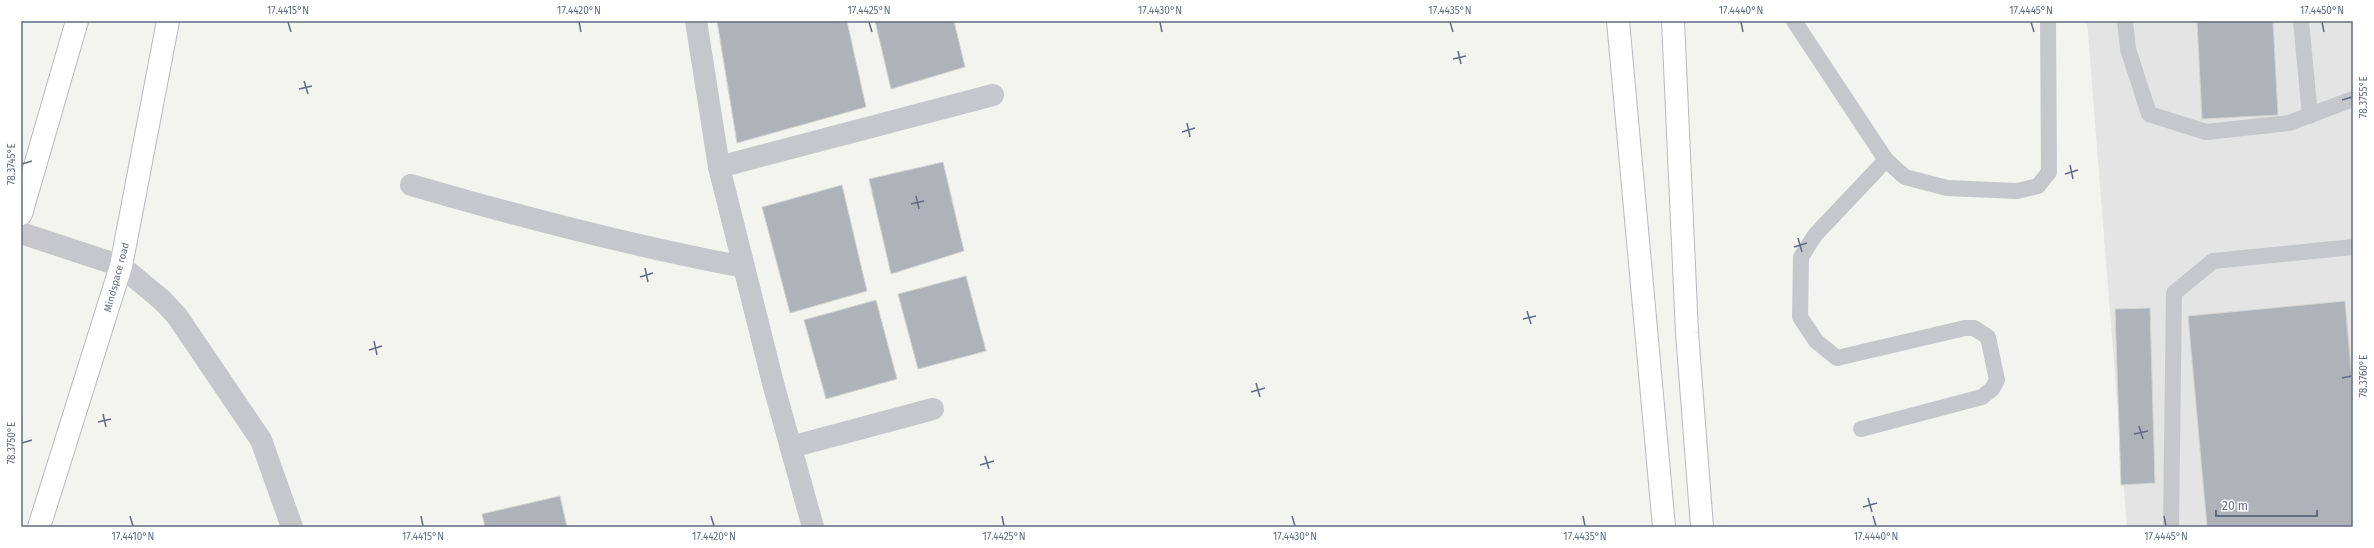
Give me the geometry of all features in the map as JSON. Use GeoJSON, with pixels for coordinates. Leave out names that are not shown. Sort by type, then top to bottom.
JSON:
{"type":"FeatureCollection","features":[{"type":"Feature","properties":{"kind":"main road"},"geometry":{"type":"LineString","coordinates":[[21,214],[77,21]]}},
{"type":"Feature","properties":{"kind":"main road","name":"Mindspace road"},"geometry":{"type":"LineString","coordinates":[[39,527],[121,266],[168,21]]}},
{"type":"Feature","properties":{"kind":"main road"},"geometry":{"type":"LineString","coordinates":[[1618,21],[1664,527]]}},
{"type":"Feature","properties":{"kind":"main road"},"geometry":{"type":"LineString","coordinates":[[1673,21],[1687,333],[1702,527]]}},
{"type":"Feature","properties":{"kind":"street"},"geometry":{"type":"LineString","coordinates":[[696,21],[719,166],[744,267],[813,527]]}},
{"type":"Feature","properties":{"kind":"street"},"geometry":{"type":"LineString","coordinates":[[719,166],[993,95]]}},
{"type":"Feature","properties":{"kind":"street"},"geometry":{"type":"LineString","coordinates":[[411,185],[524,218],[668,253],[744,267]]}},
{"type":"Feature","properties":{"kind":"street"},"geometry":{"type":"LineString","coordinates":[[21,233],[121,266],[162,300],[177,316],[261,440],[292,527]]}},
{"type":"Feature","properties":{"kind":"street"},"geometry":{"type":"LineString","coordinates":[[791,447],[933,409]]}},
{"type":"Feature","properties":{"kind":"lane"},"geometry":{"type":"LineString","coordinates":[[1794,21],[1886,160],[1905,177],[1946,188],[2017,191],[2038,186],[2049,172],[2048,21]]}},
{"type":"Feature","properties":{"kind":"lane"},"geometry":{"type":"LineString","coordinates":[[2125,21],[2128,49],[2149,114],[2206,132],[2289,123],[2353,99]]}},
{"type":"Feature","properties":{"kind":"lane"},"geometry":{"type":"LineString","coordinates":[[2301,21],[2310,116]]}},
{"type":"Feature","properties":{"kind":"lane"},"geometry":{"type":"LineString","coordinates":[[1861,429],[1982,397],[1992,389],[1997,380],[1988,337],[1974,328],[1965,328],[1837,358],[1816,341],[1800,317],[1801,257],[1815,235],[1886,160]]}},
{"type":"Feature","properties":{"kind":"lane"},"geometry":{"type":"LineString","coordinates":[[2171,527],[2174,292],[2213,261],[2353,247]]}},
{"type":"Feature","properties":{"kind":"shaded area"},"geometry":{"type":"Polygon","coordinates":[[[2087,21],[2353,21],[2353,527],[2127,527],[2087,21]]]}},
{"type":"Feature","properties":{"kind":"building"},"geometry":{"type":"Polygon","coordinates":[[[717,21],[847,21],[866,107],[737,143],[717,21]]]}},
{"type":"Feature","properties":{"kind":"building"},"geometry":{"type":"Polygon","coordinates":[[[875,21],[954,21],[965,67],[891,89],[875,21]]]}},
{"type":"Feature","properties":{"kind":"building"},"geometry":{"type":"Polygon","coordinates":[[[2197,21],[2273,21],[2278,115],[2202,119],[2197,21]]]}},
{"type":"Feature","properties":{"kind":"building"},"geometry":{"type":"Polygon","coordinates":[[[943,162],[964,251],[891,274],[869,179],[943,162]]]}},
{"type":"Feature","properties":{"kind":"building"},"geometry":{"type":"Polygon","coordinates":[[[842,185],[867,291],[790,313],[762,207],[842,185]]]}},
{"type":"Feature","properties":{"kind":"building"},"geometry":{"type":"Polygon","coordinates":[[[966,276],[986,351],[918,369],[898,294],[966,276]]]}},
{"type":"Feature","properties":{"kind":"building"},"geometry":{"type":"Polygon","coordinates":[[[876,300],[897,379],[826,399],[804,320],[876,300]]]}},
{"type":"Feature","properties":{"kind":"building"},"geometry":{"type":"Polygon","coordinates":[[[2345,301],[2353,391],[2353,527],[2207,527],[2188,316],[2345,301]]]}},
{"type":"Feature","properties":{"kind":"building"},"geometry":{"type":"Polygon","coordinates":[[[2150,308],[2155,483],[2121,485],[2115,309],[2150,308]]]}},
{"type":"Feature","properties":{"kind":"building"},"geometry":{"type":"Polygon","coordinates":[[[560,496],[567,527],[485,527],[482,514],[560,496]]]}}]}
